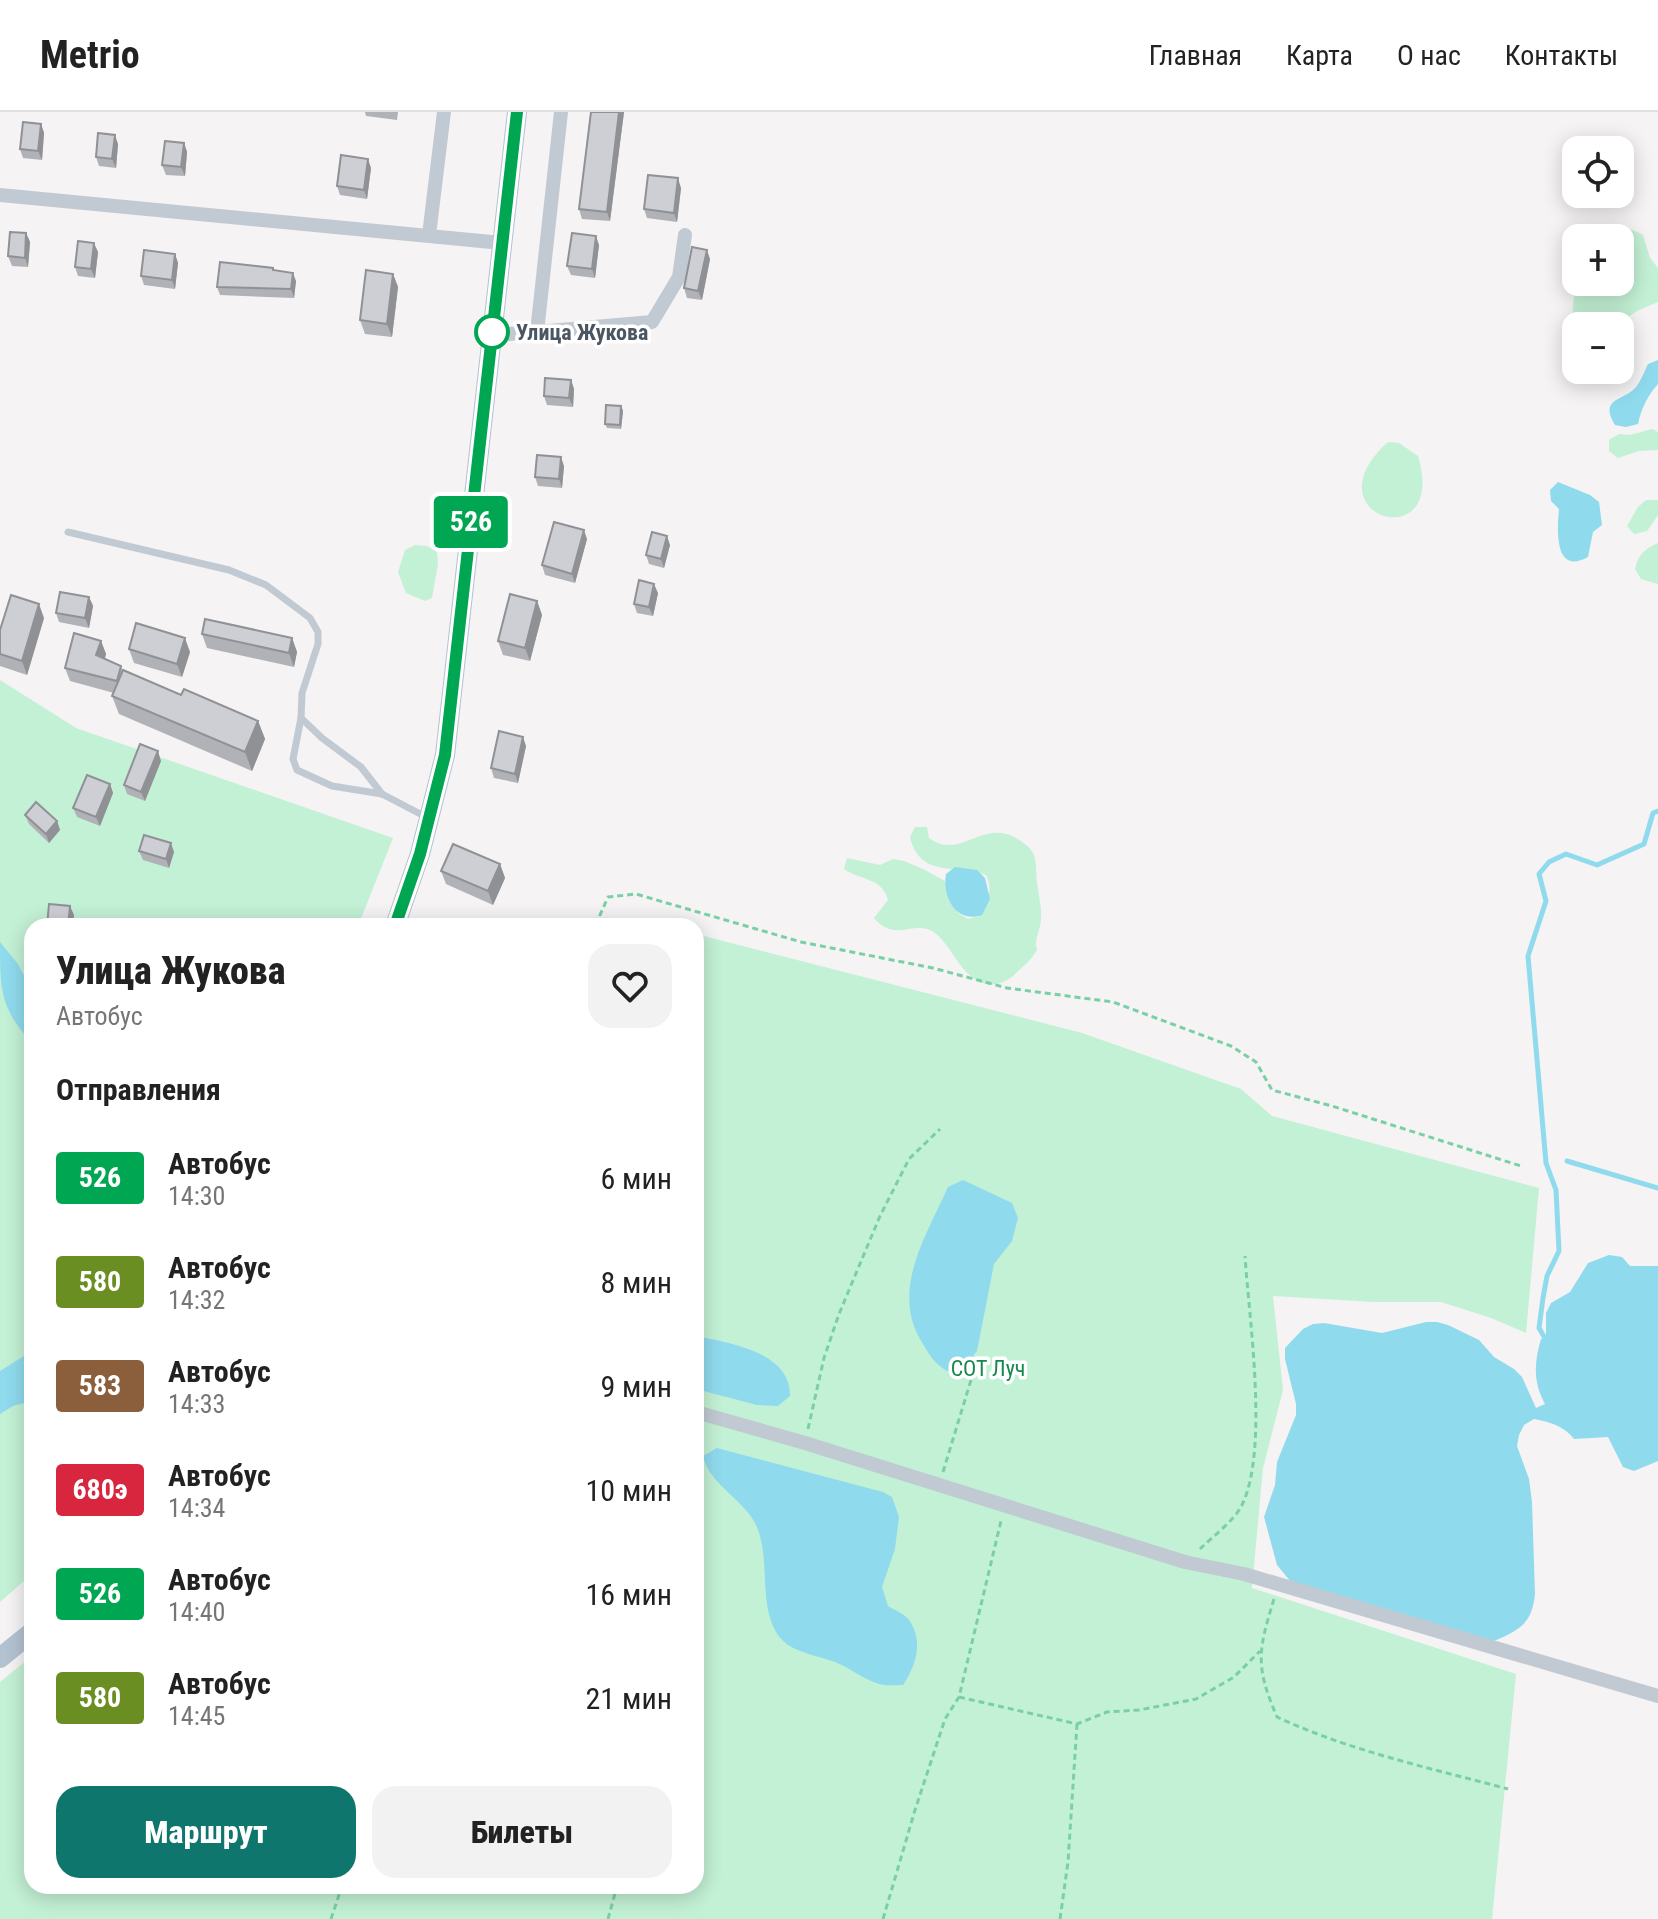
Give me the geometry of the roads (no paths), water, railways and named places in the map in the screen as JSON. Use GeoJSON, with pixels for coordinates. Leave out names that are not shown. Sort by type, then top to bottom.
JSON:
{"type":"FeatureCollection","features":[{"type":"Feature","properties":{"kind":"main road"},"geometry":{"type":"LineString","coordinates":[[398,918],[430,819],[445,755],[517,112]]}},
{"type":"Feature","properties":{"kind":"main road"},"geometry":{"type":"LineString","coordinates":[[0,1658],[24,1638]]}},
{"type":"Feature","properties":{"kind":"street"},"geometry":{"type":"LineString","coordinates":[[429,235],[444,112]]}},
{"type":"Feature","properties":{"kind":"street"},"geometry":{"type":"LineString","coordinates":[[537,332],[561,112]]}},
{"type":"Feature","properties":{"kind":"street"},"geometry":{"type":"LineString","coordinates":[[0,195],[502,243]]}},
{"type":"Feature","properties":{"kind":"street"},"geometry":{"type":"LineString","coordinates":[[492,335],[652,322],[679,277],[685,235]]}},
{"type":"Feature","properties":{"kind":"street"},"geometry":{"type":"LineString","coordinates":[[704,1414],[1185,1562],[1244,1574],[1658,1696]]}},
{"type":"Feature","properties":{"kind":"lane"},"geometry":{"type":"LineString","coordinates":[[68,532],[229,570],[266,585],[310,618],[318,632],[318,644],[302,693],[293,759],[297,770],[332,786],[382,794],[430,819]]}},
{"type":"Feature","properties":{"kind":"lane"},"geometry":{"type":"LineString","coordinates":[[301,718],[361,767],[382,794]]}},
{"type":"Feature","properties":{"kind":"water"},"geometry":{"type":"Polygon","coordinates":[[[1658,360],[1658,384],[1645,402],[1638,424],[1626,427],[1615,425],[1611,405],[1631,392],[1648,364],[1658,360]]]}},
{"type":"Feature","properties":{"kind":"water"},"geometry":{"type":"Polygon","coordinates":[[[1558,482],[1599,502],[1602,525],[1593,532],[1588,557],[1577,561],[1569,560],[1560,548],[1559,509],[1551,501],[1550,490],[1558,482]]]}},
{"type":"Feature","properties":{"kind":"water"},"geometry":{"type":"Polygon","coordinates":[[[955,867],[977,870],[985,878],[990,899],[982,915],[965,916],[949,899],[946,874],[955,867]]]}},
{"type":"Feature","properties":{"kind":"water"},"geometry":{"type":"Polygon","coordinates":[[[0,942],[24,976],[24,1034],[8,1008],[0,973],[0,942]]]}},
{"type":"Feature","properties":{"kind":"water"},"geometry":{"type":"Polygon","coordinates":[[[963,1180],[1012,1203],[1018,1218],[1012,1241],[994,1264],[977,1351],[964,1367],[947,1371],[931,1356],[913,1324],[909,1304],[910,1284],[921,1245],[948,1187],[963,1180]]]}},
{"type":"Feature","properties":{"kind":"water"},"geometry":{"type":"Polygon","coordinates":[[[1609,1255],[1622,1257],[1630,1266],[1658,1266],[1658,1461],[1634,1471],[1623,1467],[1608,1437],[1574,1439],[1556,1425],[1534,1419],[1524,1425],[1517,1446],[1529,1479],[1532,1502],[1535,1594],[1531,1612],[1523,1625],[1494,1641],[1291,1582],[1277,1565],[1264,1517],[1275,1485],[1277,1462],[1296,1415],[1285,1348],[1303,1329],[1324,1323],[1382,1333],[1426,1322],[1448,1325],[1479,1340],[1494,1357],[1514,1369],[1522,1377],[1536,1408],[1545,1404],[1538,1388],[1536,1372],[1541,1339],[1546,1339],[1546,1313],[1551,1303],[1570,1292],[1588,1263],[1609,1255]]]}},
{"type":"Feature","properties":{"kind":"water"},"geometry":{"type":"Polygon","coordinates":[[[704,1338],[756,1352],[781,1369],[788,1381],[790,1396],[778,1406],[757,1405],[704,1391],[704,1338]]]}},
{"type":"Feature","properties":{"kind":"water"},"geometry":{"type":"Polygon","coordinates":[[[24,1356],[24,1403],[0,1414],[0,1371],[24,1356]]]}},
{"type":"Feature","properties":{"kind":"water"},"geometry":{"type":"Polygon","coordinates":[[[717,1448],[892,1497],[899,1517],[895,1549],[882,1587],[888,1606],[902,1614],[914,1628],[917,1645],[915,1662],[903,1685],[873,1682],[835,1662],[793,1648],[777,1634],[767,1605],[763,1554],[755,1523],[712,1475],[704,1455],[717,1448]]]}},
{"type":"Feature","properties":{"kind":"waterway"},"geometry":{"type":"LineString","coordinates":[[1546,1340],[1539,1328],[1543,1298],[1547,1276],[1559,1251],[1556,1190],[1546,1163],[1528,956],[1546,901],[1539,874],[1549,862],[1566,854],[1597,865],[1644,844],[1653,813],[1658,811]]}},
{"type":"Feature","properties":{"kind":"waterway"},"geometry":{"type":"LineString","coordinates":[[1567,1161],[1658,1188]]}},
{"type":"Feature","properties":{"kind":"place","name":"Улица Жукова"},"geometry":{"type":"Point","coordinates":[492,332]}},
{"type":"Feature","properties":{"kind":"park label","name":"СОТ Луч"},"geometry":{"type":"Point","coordinates":[988,1368]}}]}
